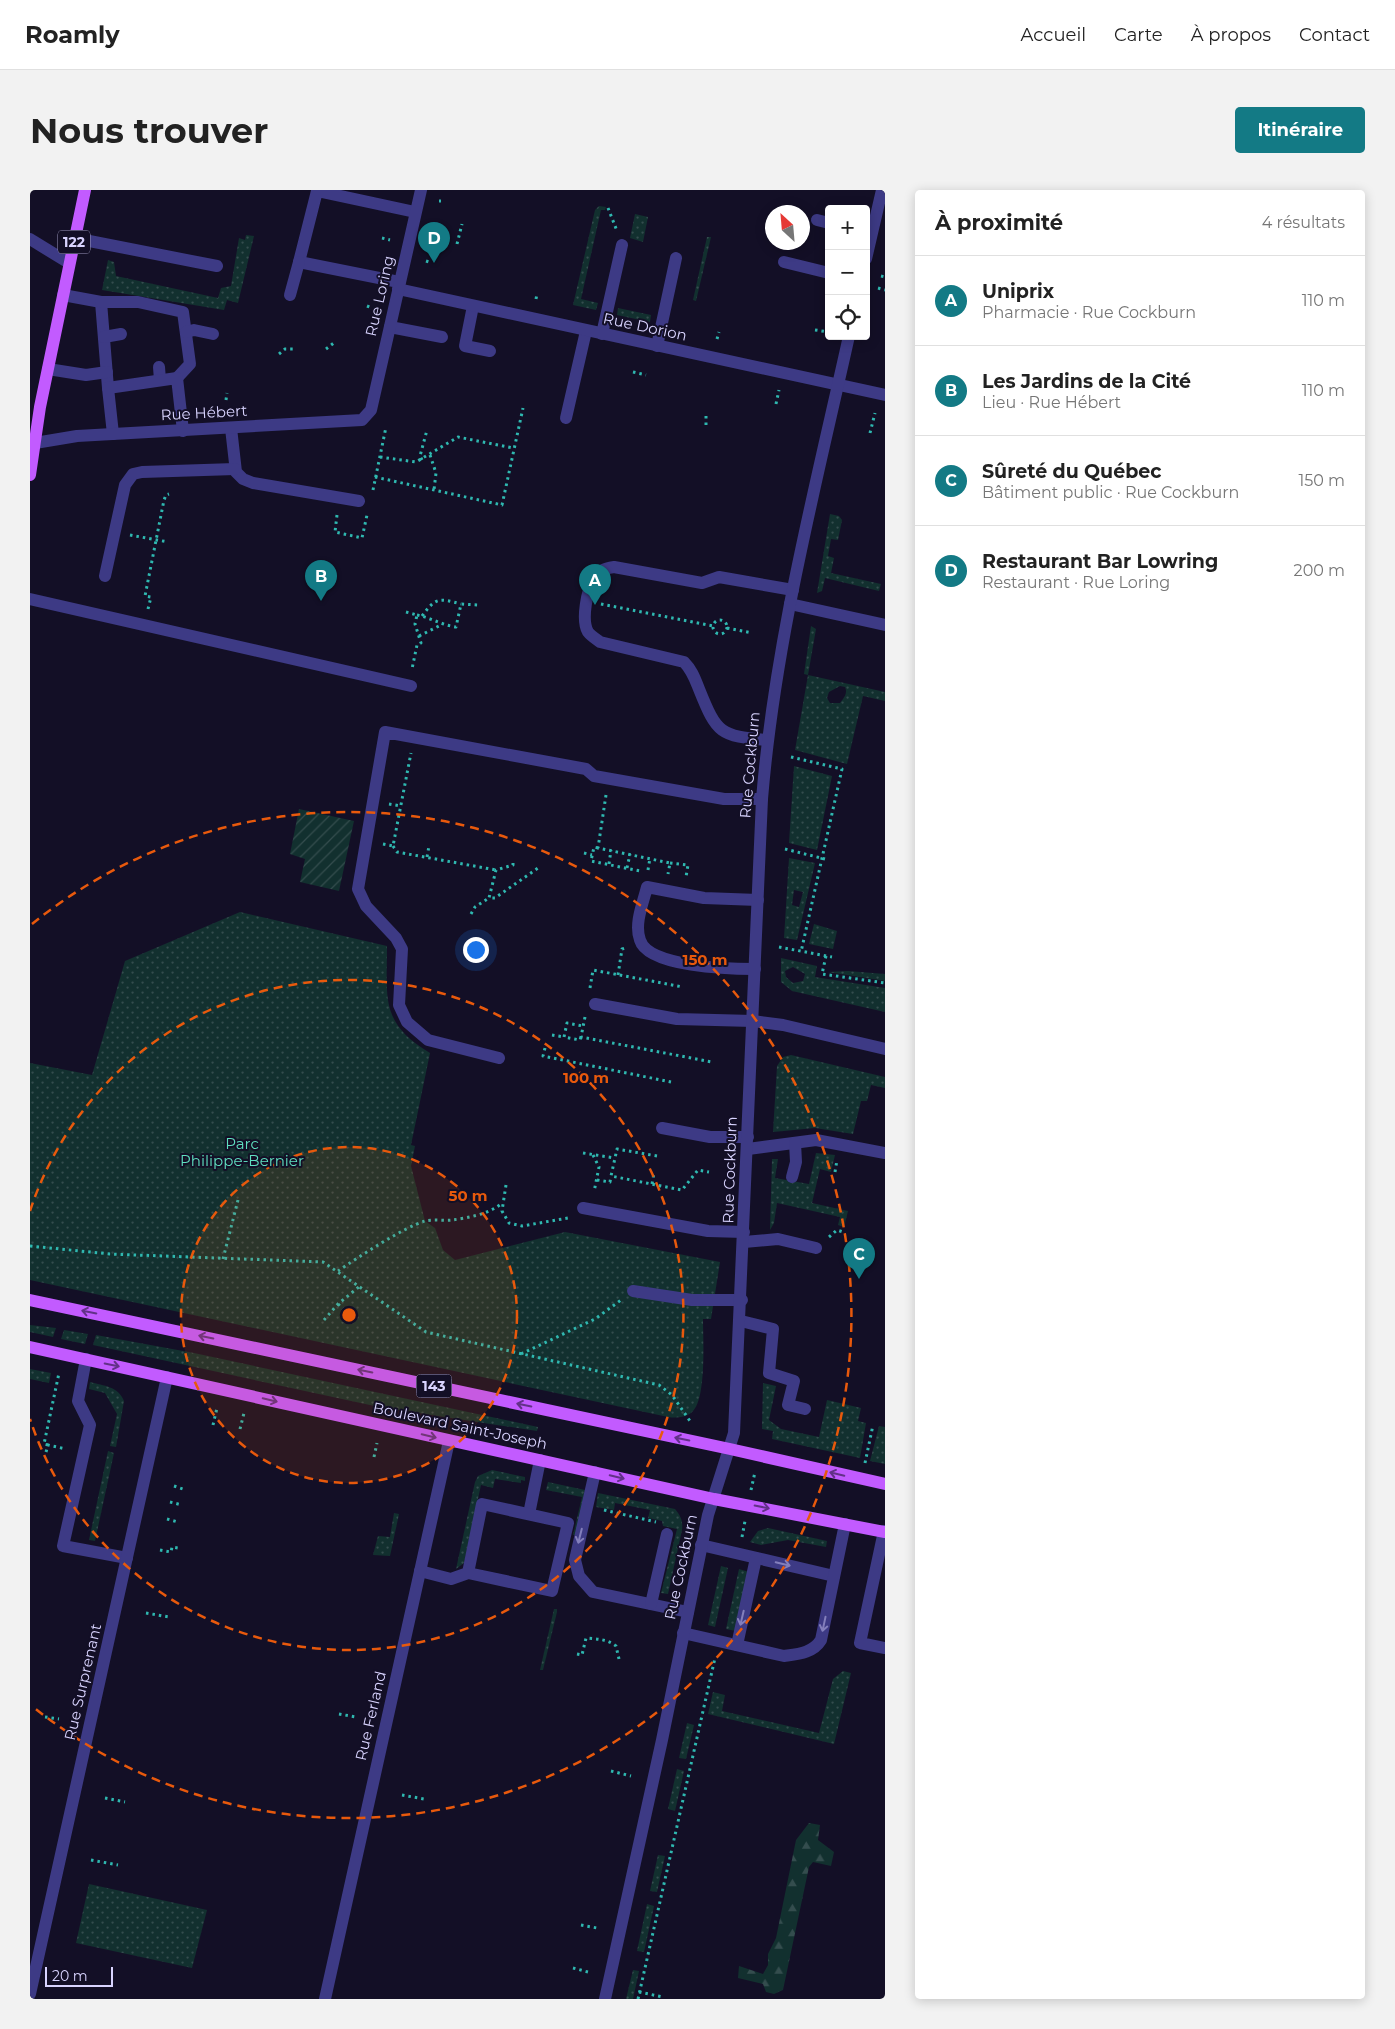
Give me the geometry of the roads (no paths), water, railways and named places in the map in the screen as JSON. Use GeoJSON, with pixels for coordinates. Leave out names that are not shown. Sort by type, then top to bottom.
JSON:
{"type":"FeatureCollection","features":[{"type":"Feature","properties":{"kind":"main road","name":"122"},"geometry":{"type":"LineString","coordinates":[[30,475],[48,369],[85,190]]}},
{"type":"Feature","properties":{"kind":"main road","name":"143"},"geometry":{"type":"LineString","coordinates":[[30,1300],[730,1449],[885,1484]]}},
{"type":"Feature","properties":{"kind":"main road","name":"Boulevard Saint-Joseph"},"geometry":{"type":"LineString","coordinates":[[30,1347],[714,1499],[885,1531]]}},
{"type":"Feature","properties":{"kind":"street","name":"Rue Loring"},"geometry":{"type":"LineString","coordinates":[[371,410],[421,190]]}},
{"type":"Feature","properties":{"kind":"street"},"geometry":{"type":"LineString","coordinates":[[290,295],[317,191],[415,212]]}},
{"type":"Feature","properties":{"kind":"street"},"geometry":{"type":"LineString","coordinates":[[870,231],[882,195]]}},
{"type":"Feature","properties":{"kind":"street"},"geometry":{"type":"LineString","coordinates":[[74,238],[217,266]]}},
{"type":"Feature","properties":{"kind":"street"},"geometry":{"type":"LineString","coordinates":[[30,239],[69,263]]}},
{"type":"Feature","properties":{"kind":"street"},"geometry":{"type":"LineString","coordinates":[[602,334],[622,244]]}},
{"type":"Feature","properties":{"kind":"street"},"geometry":{"type":"LineString","coordinates":[[657,346],[676,258]]}},
{"type":"Feature","properties":{"kind":"street","name":"Rue Dorion"},"geometry":{"type":"LineString","coordinates":[[299,262],[474,306],[885,395]]}},
{"type":"Feature","properties":{"kind":"street"},"geometry":{"type":"LineString","coordinates":[[784,262],[825,272]]}},
{"type":"Feature","properties":{"kind":"street"},"geometry":{"type":"LineString","coordinates":[[63,295],[101,302],[138,302],[183,312],[190,364],[177,378],[108,388]]}},
{"type":"Feature","properties":{"kind":"street"},"geometry":{"type":"LineString","coordinates":[[101,302],[113,434]]}},
{"type":"Feature","properties":{"kind":"street"},"geometry":{"type":"LineString","coordinates":[[474,306],[465,346],[490,351]]}},
{"type":"Feature","properties":{"kind":"street"},"geometry":{"type":"LineString","coordinates":[[390,327],[442,336]]}},
{"type":"Feature","properties":{"kind":"street"},"geometry":{"type":"LineString","coordinates":[[186,332],[194,330],[213,334]]}},
{"type":"Feature","properties":{"kind":"street"},"geometry":{"type":"LineString","coordinates":[[566,418],[586,330]]}},
{"type":"Feature","properties":{"kind":"street"},"geometry":{"type":"LineString","coordinates":[[104,337],[122,334]]}},
{"type":"Feature","properties":{"kind":"street","name":"Rue Cockburn"},"geometry":{"type":"LineString","coordinates":[[605,1999],[702,1546],[734,1433],[742,1300],[762,799],[767,740],[790,604],[848,340]]}},
{"type":"Feature","properties":{"kind":"street"},"geometry":{"type":"LineString","coordinates":[[159,367],[160,380]]}},
{"type":"Feature","properties":{"kind":"street"},"geometry":{"type":"LineString","coordinates":[[48,369],[86,375],[107,372]]}},
{"type":"Feature","properties":{"kind":"street"},"geometry":{"type":"LineString","coordinates":[[177,378],[183,431]]}},
{"type":"Feature","properties":{"kind":"street","name":"Rue Hébert"},"geometry":{"type":"LineString","coordinates":[[35,444],[77,436],[348,423],[362,420],[371,410]]}},
{"type":"Feature","properties":{"kind":"street"},"geometry":{"type":"LineString","coordinates":[[231,428],[235,469],[238,476],[253,483],[359,501]]}},
{"type":"Feature","properties":{"kind":"street"},"geometry":{"type":"LineString","coordinates":[[105,576],[125,485],[133,474],[142,472],[235,469]]}},
{"type":"Feature","properties":{"kind":"street"},"geometry":{"type":"LineString","coordinates":[[767,740],[732,736],[717,728],[693,672],[684,662],[600,642],[592,637],[585,622],[589,596],[595,577],[606,568],[614,567],[702,583],[719,577],[793,590]]}},
{"type":"Feature","properties":{"kind":"street"},"geometry":{"type":"LineString","coordinates":[[30,600],[411,686]]}},
{"type":"Feature","properties":{"kind":"street"},"geometry":{"type":"LineString","coordinates":[[790,604],[885,625]]}},
{"type":"Feature","properties":{"kind":"street"},"geometry":{"type":"LineString","coordinates":[[499,1058],[428,1040],[407,1022],[399,1004],[402,949],[396,938],[366,906],[358,889],[385,732],[586,769],[594,776],[724,799],[762,799]]}},
{"type":"Feature","properties":{"kind":"street"},"geometry":{"type":"LineString","coordinates":[[755,969],[715,968],[657,956],[643,947],[638,932],[647,887],[704,898],[758,900]]}},
{"type":"Feature","properties":{"kind":"street"},"geometry":{"type":"LineString","coordinates":[[595,1004],[677,1019],[783,1025],[885,1049]]}},
{"type":"Feature","properties":{"kind":"street"},"geometry":{"type":"LineString","coordinates":[[662,1128],[748,1143],[795,1143],[816,1140],[885,1154]]}},
{"type":"Feature","properties":{"kind":"street"},"geometry":{"type":"LineString","coordinates":[[792,1177],[796,1162],[795,1143]]}},
{"type":"Feature","properties":{"kind":"street"},"geometry":{"type":"LineString","coordinates":[[583,1208],[744,1237],[778,1239],[816,1248]]}},
{"type":"Feature","properties":{"kind":"street"},"geometry":{"type":"LineString","coordinates":[[633,1292],[692,1300],[742,1300]]}},
{"type":"Feature","properties":{"kind":"street"},"geometry":{"type":"LineString","coordinates":[[741,1321],[773,1329],[769,1373],[794,1381],[788,1405],[805,1409]]}},
{"type":"Feature","properties":{"kind":"street"},"geometry":{"type":"LineString","coordinates":[[86,1360],[78,1401],[90,1425],[63,1546],[127,1558]]}},
{"type":"Feature","properties":{"kind":"street","name":"Rue Surprenant"},"geometry":{"type":"LineString","coordinates":[[30,1994],[167,1377]]}},
{"type":"Feature","properties":{"kind":"street","name":"Rue Ferland"},"geometry":{"type":"LineString","coordinates":[[325,1999],[449,1441]]}},
{"type":"Feature","properties":{"kind":"street"},"geometry":{"type":"LineString","coordinates":[[529,1514],[540,1460]]}},
{"type":"Feature","properties":{"kind":"street"},"geometry":{"type":"LineString","coordinates":[[595,1472],[574,1565],[578,1576],[593,1592],[688,1612]]}},
{"type":"Feature","properties":{"kind":"street"},"geometry":{"type":"LineString","coordinates":[[420,1571],[451,1579],[468,1573],[552,1592],[568,1523],[482,1504],[468,1573]]}},
{"type":"Feature","properties":{"kind":"street"},"geometry":{"type":"LineString","coordinates":[[684,1633],[784,1656],[800,1654],[816,1647],[820,1640],[845,1524]]}},
{"type":"Feature","properties":{"kind":"street"},"geometry":{"type":"LineString","coordinates":[[650,1604],[664,1529]]}},
{"type":"Feature","properties":{"kind":"street"},"geometry":{"type":"LineString","coordinates":[[885,1531],[860,1643],[885,1648]]}},
{"type":"Feature","properties":{"kind":"street"},"geometry":{"type":"LineString","coordinates":[[702,1546],[834,1576]]}},
{"type":"Feature","properties":{"kind":"street"},"geometry":{"type":"LineString","coordinates":[[737,1645],[756,1558]]}},
{"type":"Feature","properties":{"kind":"place","name":"Restaurant Bar Lowring"},"geometry":{"type":"Point","coordinates":[434,263]}},
{"type":"Feature","properties":{"kind":"place","name":"Les Jardins de la Cité"},"geometry":{"type":"Point","coordinates":[321,601]}},
{"type":"Feature","properties":{"kind":"place","name":"Uniprix"},"geometry":{"type":"Point","coordinates":[595,605]}},
{"type":"Feature","properties":{"kind":"place","name":"Sûreté du Québec"},"geometry":{"type":"Point","coordinates":[859,1279]}},
{"type":"Feature","properties":{"kind":"park label","name":"Parc Philippe-Bernier"},"geometry":{"type":"Point","coordinates":[242,1152]}}]}
